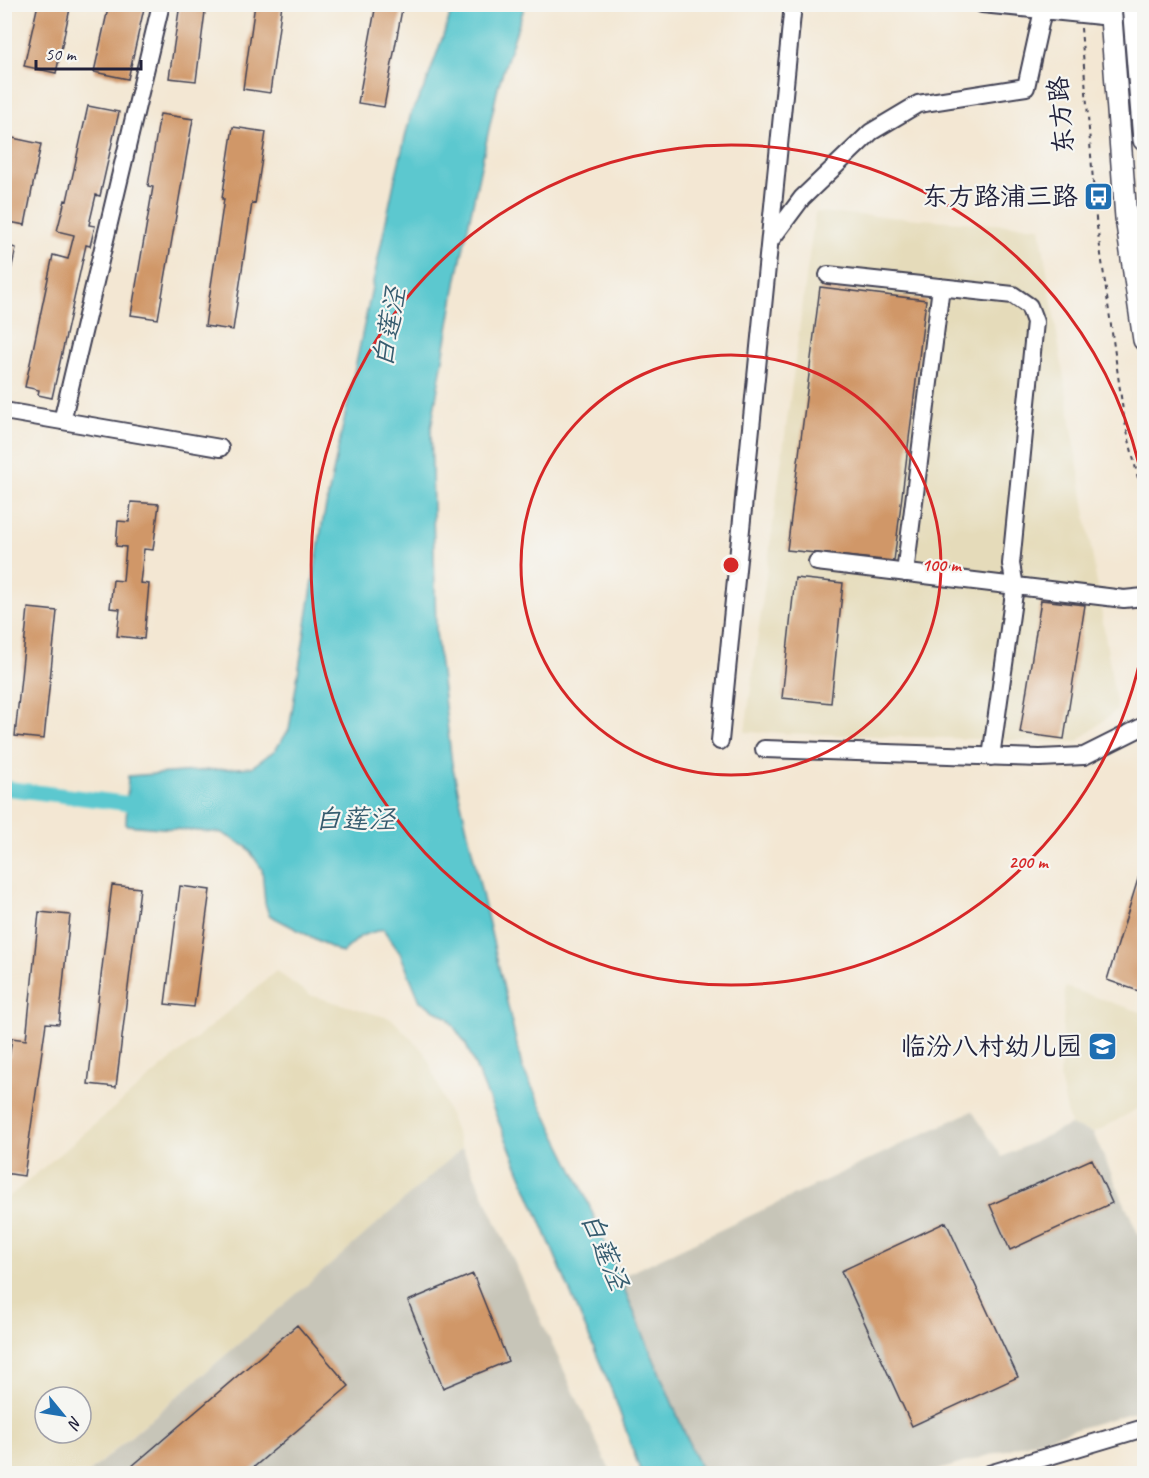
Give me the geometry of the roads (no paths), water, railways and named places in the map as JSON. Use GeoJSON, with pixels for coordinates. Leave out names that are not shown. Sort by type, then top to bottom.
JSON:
{"type":"FeatureCollection","features":[{"type":"Feature","properties":{"kind":"main road"},"geometry":{"type":"LineString","coordinates":[[1134,4],[1144,140]]}},
{"type":"Feature","properties":{"kind":"main road"},"geometry":{"type":"LineString","coordinates":[[1111,11],[1126,218],[1144,340]]}},
{"type":"Feature","properties":{"kind":"street"},"geometry":{"type":"LineString","coordinates":[[62,421],[161,4]]}},
{"type":"Feature","properties":{"kind":"street"},"geometry":{"type":"LineString","coordinates":[[720,741],[793,4]]}},
{"type":"Feature","properties":{"kind":"street"},"geometry":{"type":"LineString","coordinates":[[982,4],[1080,14],[1111,11]]}},
{"type":"Feature","properties":{"kind":"street"},"geometry":{"type":"LineString","coordinates":[[770,241],[802,198],[871,132],[918,104],[1026,87],[1043,10]]}},
{"type":"Feature","properties":{"kind":"street"},"geometry":{"type":"LineString","coordinates":[[828,275],[1013,295],[1029,306],[1035,322],[1011,564],[1015,586],[991,757]]}},
{"type":"Feature","properties":{"kind":"street"},"geometry":{"type":"LineString","coordinates":[[905,573],[941,287]]}},
{"type":"Feature","properties":{"kind":"street"},"geometry":{"type":"LineString","coordinates":[[4,411],[220,448]]}},
{"type":"Feature","properties":{"kind":"street"},"geometry":{"type":"LineString","coordinates":[[817,562],[1124,600],[1144,597]]}},
{"type":"Feature","properties":{"kind":"street"},"geometry":{"type":"LineString","coordinates":[[764,749],[991,757],[1084,756],[1144,726]]}},
{"type":"Feature","properties":{"kind":"street"},"geometry":{"type":"LineString","coordinates":[[989,1473],[1144,1428]]}},
{"type":"Feature","properties":{"kind":"water","name":"白莲泾"},"geometry":{"type":"Polygon","coordinates":[[[452,5],[525,5],[498,87],[457,278],[431,428],[436,632],[452,764],[522,1067],[581,1186],[694,1455],[704,1473],[641,1473],[614,1396],[466,1044],[448,1018],[420,1001],[400,953],[383,929],[361,936],[342,953],[269,915],[265,903],[262,869],[247,847],[222,833],[126,825],[128,776],[252,767],[275,750],[289,730],[322,525],[394,183],[411,113],[426,84],[452,5]]]}},
{"type":"Feature","properties":{"kind":"waterway"},"geometry":{"type":"LineString","coordinates":[[4,788],[147,806]]}},
{"type":"Feature","properties":{"kind":"place","name":"东方路浦三路"},"geometry":{"type":"Point","coordinates":[1099,196]}},
{"type":"Feature","properties":{"kind":"place","name":"临汾八村幼儿园"},"geometry":{"type":"Point","coordinates":[1103,1046]}}]}
